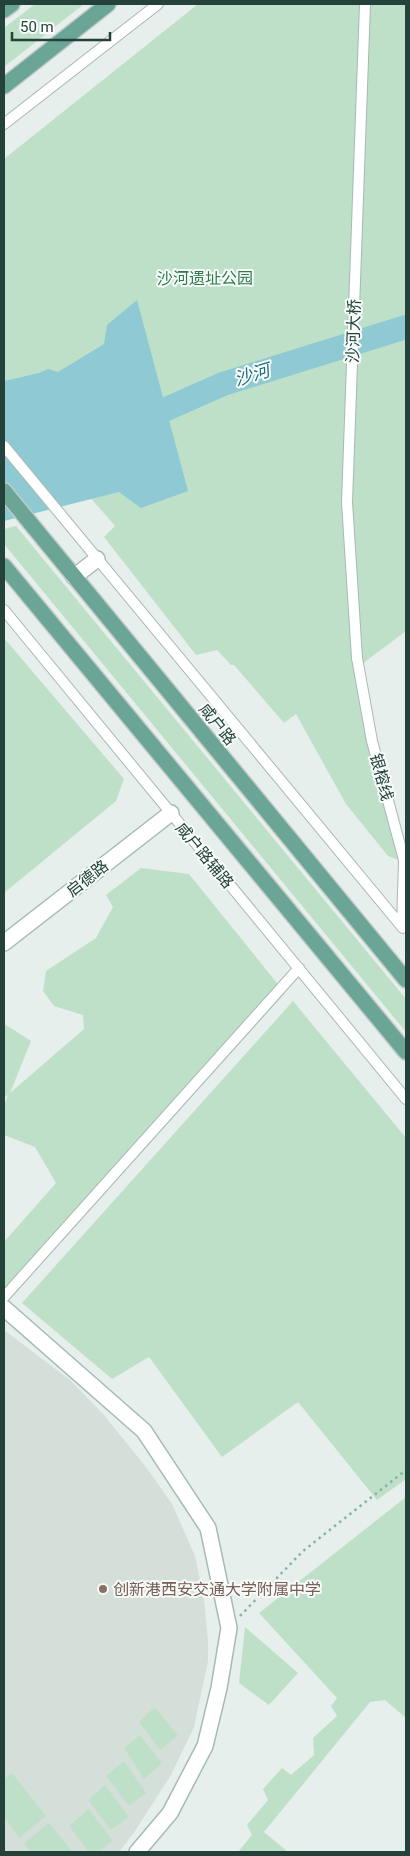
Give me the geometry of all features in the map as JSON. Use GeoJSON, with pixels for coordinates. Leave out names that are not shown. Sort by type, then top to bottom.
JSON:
{"type":"FeatureCollection","features":[{"type":"Feature","properties":{"kind":"main road"},"geometry":{"type":"LineString","coordinates":[[4,10],[12,4]]}},
{"type":"Feature","properties":{"kind":"main road"},"geometry":{"type":"LineString","coordinates":[[4,86],[108,4]]}},
{"type":"Feature","properties":{"kind":"main road","name":"咸户路"},"geometry":{"type":"LineString","coordinates":[[4,491],[406,980]]}},
{"type":"Feature","properties":{"kind":"main road"},"geometry":{"type":"LineString","coordinates":[[6,574],[406,1052]]}},
{"type":"Feature","properties":{"kind":"street"},"geometry":{"type":"LineString","coordinates":[[4,124],[158,4]]}},
{"type":"Feature","properties":{"kind":"street","name":"沙河大桥"},"geometry":{"type":"LineString","coordinates":[[357,658],[347,502],[365,4]]}},
{"type":"Feature","properties":{"kind":"street"},"geometry":{"type":"LineString","coordinates":[[4,446],[404,929]]}},
{"type":"Feature","properties":{"kind":"street"},"geometry":{"type":"LineString","coordinates":[[74,577],[97,559]]}},
{"type":"Feature","properties":{"kind":"street","name":"咸户路辅路"},"geometry":{"type":"LineString","coordinates":[[4,610],[406,1099]]}},
{"type":"Feature","properties":{"kind":"street","name":"银榕线"},"geometry":{"type":"LineString","coordinates":[[357,658],[372,741],[404,860],[404,929]]}},
{"type":"Feature","properties":{"kind":"street","name":"启德路"},"geometry":{"type":"LineString","coordinates":[[4,943],[171,814]]}},
{"type":"Feature","properties":{"kind":"street"},"geometry":{"type":"LineString","coordinates":[[4,1297],[298,968]]}},
{"type":"Feature","properties":{"kind":"street"},"geometry":{"type":"LineString","coordinates":[[4,1308],[144,1431],[208,1528],[228,1628],[219,1688],[205,1746],[170,1813],[137,1852]]}},
{"type":"Feature","properties":{"kind":"path"},"geometry":{"type":"LineString","coordinates":[[228,1628],[303,1551],[406,1470]]}},
{"type":"Feature","properties":{"kind":"shaded area","name":"创新港西安交通大学附属中学"},"geometry":{"type":"Polygon","coordinates":[[[4,1330],[70,1380],[103,1414],[146,1467],[172,1504],[195,1556],[204,1600],[208,1661],[194,1727],[171,1775],[135,1831],[119,1852],[4,1852],[4,1330]]]}},
{"type":"Feature","properties":{"kind":"green space"},"geometry":{"type":"Polygon","coordinates":[[[35,4],[84,4],[4,67],[4,28],[35,4]]]}},
{"type":"Feature","properties":{"kind":"green space","name":"沙河遗址公园"},"geometry":{"type":"Polygon","coordinates":[[[198,4],[406,4],[406,631],[358,667],[401,861],[388,856],[346,804],[296,714],[284,723],[234,665],[231,665],[217,650],[196,655],[104,537],[115,526],[4,398],[4,159],[198,4]]]}},
{"type":"Feature","properties":{"kind":"green space"},"geometry":{"type":"Polygon","coordinates":[[[16,526],[406,999],[406,1032],[4,544],[4,529],[16,526]]]}},
{"type":"Feature","properties":{"kind":"green space"},"geometry":{"type":"Polygon","coordinates":[[[4,638],[124,779],[116,801],[4,893],[4,638]]]}},
{"type":"Feature","properties":{"kind":"green space"},"geometry":{"type":"Polygon","coordinates":[[[141,868],[189,874],[285,993],[12,1297],[4,1290],[4,1242],[56,1183],[35,1147],[4,1135],[4,1105],[8,1095],[4,1097],[4,1026],[6,1025],[31,1041],[10,1093],[84,1029],[83,1015],[54,1006],[43,991],[46,971],[96,938],[113,907],[106,895],[141,868]]]}},
{"type":"Feature","properties":{"kind":"green space"},"geometry":{"type":"Polygon","coordinates":[[[293,1001],[406,1138],[406,1479],[377,1500],[298,1402],[222,1457],[149,1357],[112,1379],[22,1303],[293,1001]]]}},
{"type":"Feature","properties":{"kind":"green space"},"geometry":{"type":"Polygon","coordinates":[[[406,1497],[406,1718],[385,1700],[370,1702],[264,1832],[288,1852],[238,1852],[252,1835],[247,1825],[268,1800],[263,1789],[282,1768],[291,1775],[314,1755],[313,1738],[337,1716],[331,1706],[337,1698],[259,1613],[406,1497]]]}},
{"type":"Feature","properties":{"kind":"green space"},"geometry":{"type":"Polygon","coordinates":[[[245,1627],[298,1673],[269,1705],[239,1683],[245,1627]]]}},
{"type":"Feature","properties":{"kind":"green space"},"geometry":{"type":"Polygon","coordinates":[[[155,1707],[178,1736],[160,1750],[139,1722],[155,1707]]]}},
{"type":"Feature","properties":{"kind":"green space"},"geometry":{"type":"Polygon","coordinates":[[[140,1735],[162,1763],[144,1779],[124,1748],[140,1735]]]}},
{"type":"Feature","properties":{"kind":"green space"},"geometry":{"type":"Polygon","coordinates":[[[124,1761],[146,1793],[129,1806],[106,1776],[124,1761]]]}},
{"type":"Feature","properties":{"kind":"green space"},"geometry":{"type":"Polygon","coordinates":[[[12,1773],[46,1816],[19,1838],[4,1817],[4,1779],[12,1773]]]}},
{"type":"Feature","properties":{"kind":"green space"},"geometry":{"type":"Polygon","coordinates":[[[105,1785],[129,1817],[111,1830],[88,1800],[105,1785]]]}},
{"type":"Feature","properties":{"kind":"green space"},"geometry":{"type":"Polygon","coordinates":[[[89,1809],[113,1841],[98,1852],[89,1852],[69,1826],[89,1809]]]}},
{"type":"Feature","properties":{"kind":"green space"},"geometry":{"type":"Polygon","coordinates":[[[49,1823],[73,1852],[30,1852],[24,1843],[49,1823]]]}},
{"type":"Feature","properties":{"kind":"water"},"geometry":{"type":"Polygon","coordinates":[[[137,300],[188,491],[141,508],[119,492],[4,521],[4,381],[48,369],[58,372],[104,344],[107,325],[137,300]]]}},
{"type":"Feature","properties":{"kind":"waterway","name":"沙河"},"geometry":{"type":"LineString","coordinates":[[137,422],[223,384],[406,327]]}},
{"type":"Feature","properties":{"kind":"place","name":"创新港西安交通大学附属中学"},"geometry":{"type":"Point","coordinates":[103,1589]}}]}
